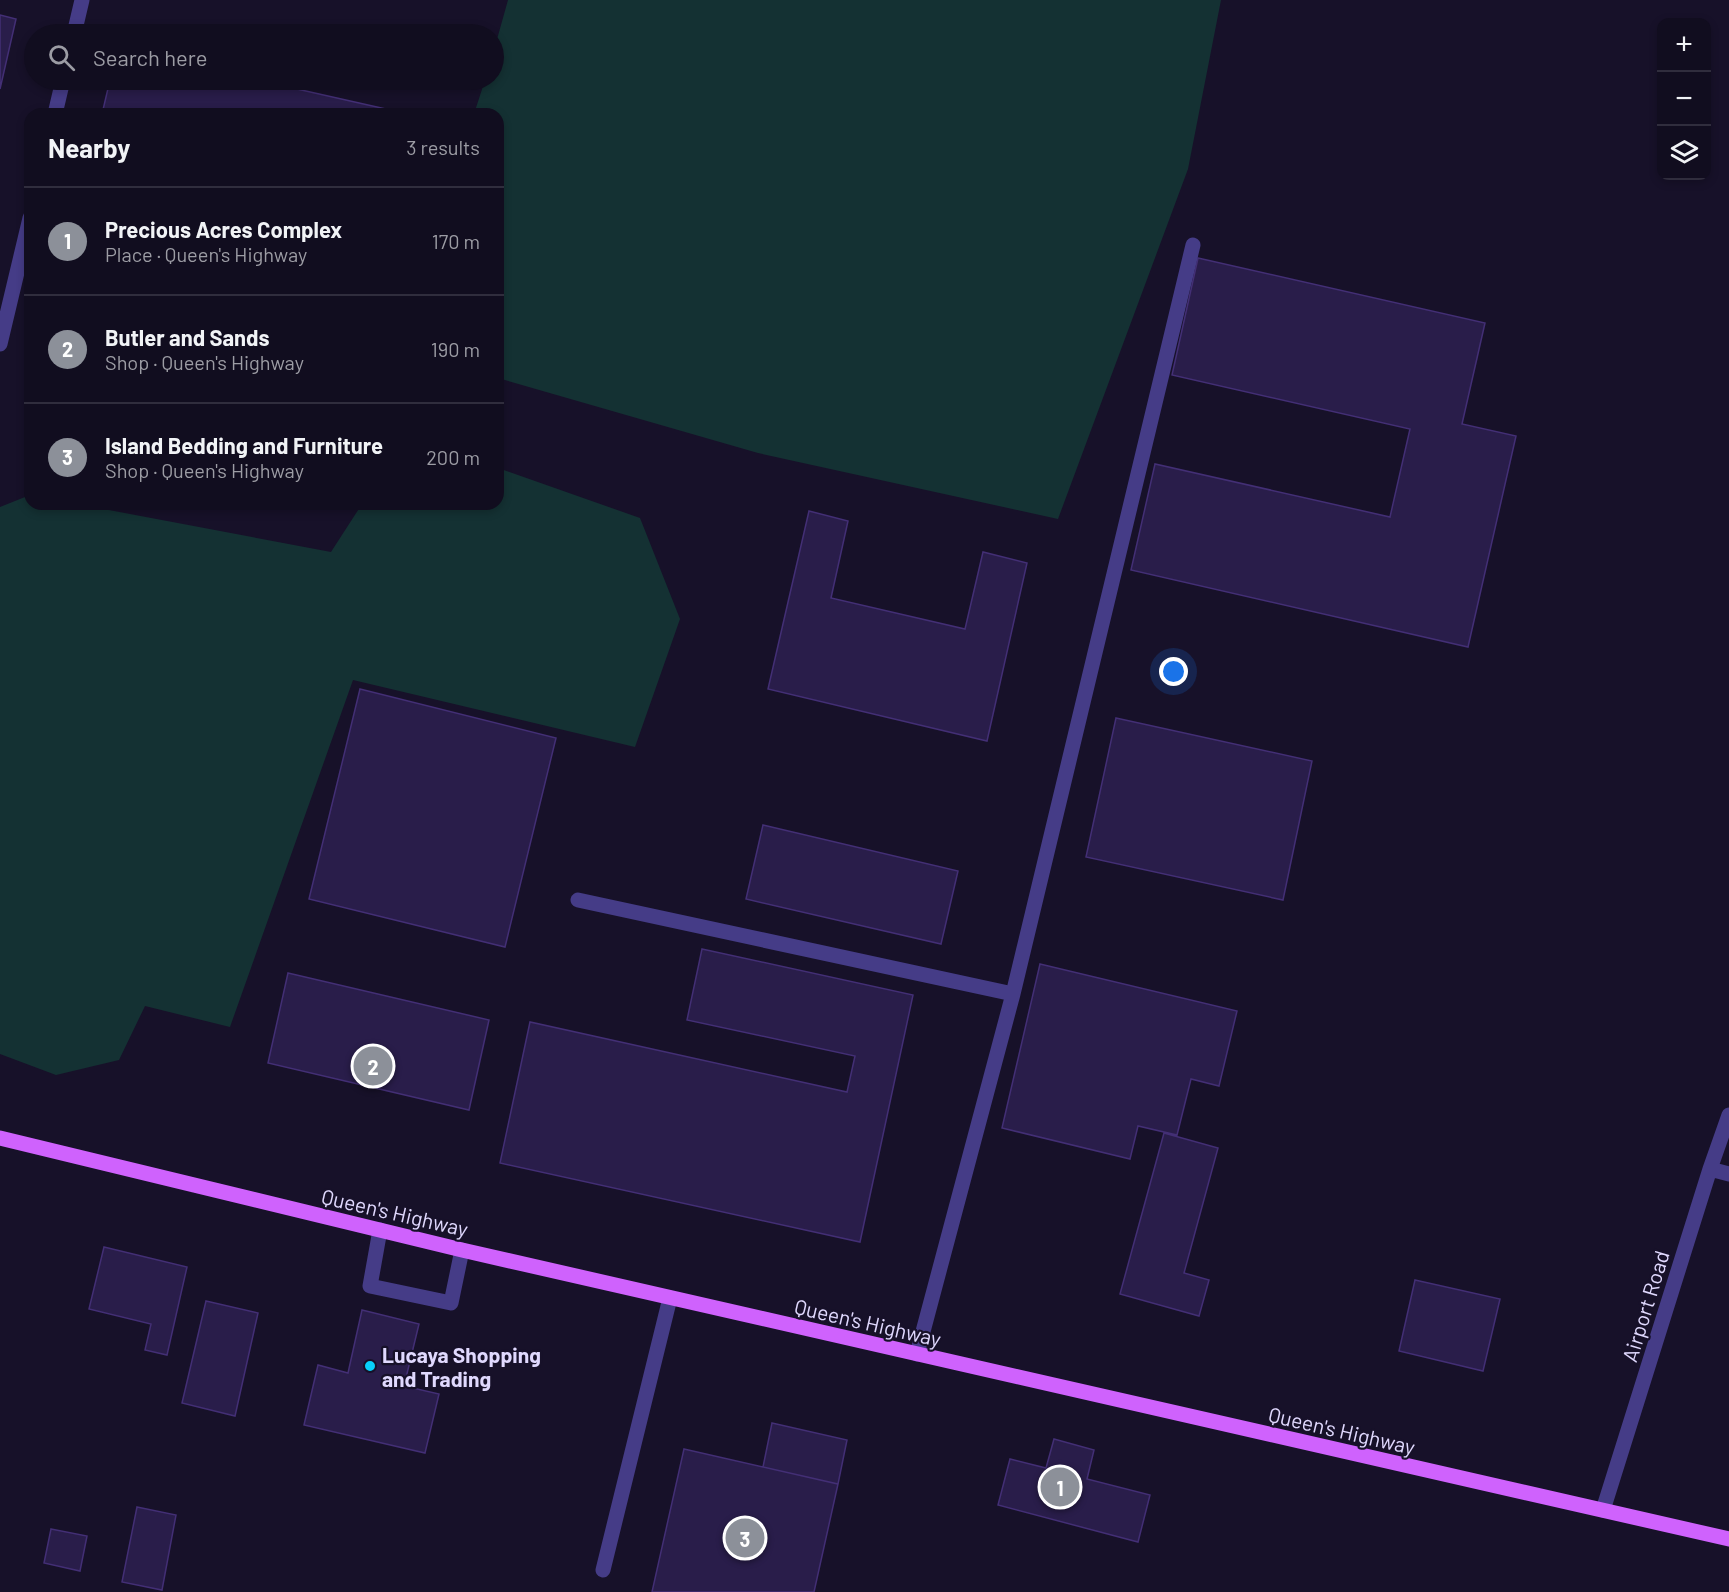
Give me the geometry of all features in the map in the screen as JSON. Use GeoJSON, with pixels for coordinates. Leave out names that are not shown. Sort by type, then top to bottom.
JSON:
{"type":"FeatureCollection","features":[{"type":"Feature","properties":{"kind":"main road","name":"Queen's Highway"},"geometry":{"type":"LineString","coordinates":[[0,1138],[462,1250],[1729,1539]]}},
{"type":"Feature","properties":{"kind":"street"},"geometry":{"type":"LineString","coordinates":[[76,24],[82,0]]}},
{"type":"Feature","properties":{"kind":"street"},"geometry":{"type":"LineString","coordinates":[[56,108],[61,90]]}},
{"type":"Feature","properties":{"kind":"street"},"geometry":{"type":"LineString","coordinates":[[0,344],[24,243]]}},
{"type":"Feature","properties":{"kind":"street"},"geometry":{"type":"LineString","coordinates":[[917,1354],[1013,994],[1193,245]]}},
{"type":"Feature","properties":{"kind":"street"},"geometry":{"type":"LineString","coordinates":[[578,900],[1013,994]]}},
{"type":"Feature","properties":{"kind":"street","name":"Airport Road"},"geometry":{"type":"LineString","coordinates":[[1603,1510],[1729,1115]]}},
{"type":"Feature","properties":{"kind":"street"},"geometry":{"type":"LineString","coordinates":[[1710,1170],[1729,1174]]}},
{"type":"Feature","properties":{"kind":"street"},"geometry":{"type":"LineString","coordinates":[[380,1230],[370,1286],[451,1303],[462,1250]]}},
{"type":"Feature","properties":{"kind":"street"},"geometry":{"type":"LineString","coordinates":[[603,1570],[670,1298]]}},
{"type":"Feature","properties":{"kind":"green space"},"geometry":{"type":"Polygon","coordinates":[[[508,0],[1221,0],[1188,169],[1058,519],[758,453],[504,380],[504,108],[476,108],[482,90],[504,90],[504,24],[501,24],[508,0]]]}},
{"type":"Feature","properties":{"kind":"green space"},"geometry":{"type":"Polygon","coordinates":[[[504,470],[640,518],[680,619],[635,747],[353,680],[230,1027],[145,1006],[119,1060],[56,1075],[0,1054],[0,507],[24,497],[24,510],[109,510],[331,552],[358,510],[504,510],[504,470]]]}},
{"type":"Feature","properties":{"kind":"building"},"geometry":{"type":"Polygon","coordinates":[[[0,15],[16,19],[0,89],[0,15]]]}},
{"type":"Feature","properties":{"kind":"building"},"geometry":{"type":"Polygon","coordinates":[[[108,90],[301,90],[381,108],[103,108],[108,90]]]}},
{"type":"Feature","properties":{"kind":"building"},"geometry":{"type":"Polygon","coordinates":[[[1198,258],[1485,323],[1462,424],[1516,436],[1468,647],[1131,570],[1155,464],[1390,517],[1410,429],[1172,375],[1198,258]]]}},
{"type":"Feature","properties":{"kind":"building"},"geometry":{"type":"Polygon","coordinates":[[[809,511],[848,521],[831,598],[965,629],[983,552],[1027,563],[987,741],[768,689],[809,511]]]}},
{"type":"Feature","properties":{"kind":"building"},"geometry":{"type":"Polygon","coordinates":[[[360,689],[556,738],[505,947],[309,899],[360,689]]]}},
{"type":"Feature","properties":{"kind":"building"},"geometry":{"type":"Polygon","coordinates":[[[1116,718],[1312,761],[1283,900],[1086,857],[1116,718]]]}},
{"type":"Feature","properties":{"kind":"building"},"geometry":{"type":"Polygon","coordinates":[[[763,825],[958,871],[941,944],[746,899],[763,825]]]}},
{"type":"Feature","properties":{"kind":"building"},"geometry":{"type":"Polygon","coordinates":[[[702,949],[913,995],[860,1242],[500,1163],[530,1022],[847,1092],[855,1056],[687,1020],[702,949]]]}},
{"type":"Feature","properties":{"kind":"building"},"geometry":{"type":"Polygon","coordinates":[[[1040,964],[1237,1011],[1219,1086],[1191,1079],[1177,1135],[1138,1126],[1130,1159],[1002,1128],[1040,964]]]}},
{"type":"Feature","properties":{"kind":"building"},"geometry":{"type":"Polygon","coordinates":[[[288,973],[489,1020],[469,1110],[268,1063],[288,973]]]}},
{"type":"Feature","properties":{"kind":"building"},"geometry":{"type":"Polygon","coordinates":[[[1164,1133],[1218,1148],[1184,1273],[1209,1280],[1199,1316],[1120,1294],[1164,1133]]]}},
{"type":"Feature","properties":{"kind":"building"},"geometry":{"type":"Polygon","coordinates":[[[104,1247],[187,1267],[167,1355],[145,1350],[151,1324],[89,1309],[104,1247]]]}},
{"type":"Feature","properties":{"kind":"building"},"geometry":{"type":"Polygon","coordinates":[[[1415,1280],[1500,1299],[1483,1371],[1399,1351],[1415,1280]]]}},
{"type":"Feature","properties":{"kind":"building"},"geometry":{"type":"Polygon","coordinates":[[[206,1301],[258,1313],[235,1416],[182,1403],[206,1301]]]}},
{"type":"Feature","properties":{"kind":"building"},"geometry":{"type":"Polygon","coordinates":[[[362,1310],[419,1324],[404,1386],[439,1394],[425,1453],[304,1425],[318,1365],[348,1373],[362,1310]]]}},
{"type":"Feature","properties":{"kind":"building"},"geometry":{"type":"Polygon","coordinates":[[[772,1423],[847,1440],[838,1484],[763,1467],[772,1423]]]}},
{"type":"Feature","properties":{"kind":"building"},"geometry":{"type":"Polygon","coordinates":[[[1054,1439],[1094,1450],[1087,1479],[1150,1495],[1138,1542],[998,1505],[1010,1459],[1046,1468],[1054,1439]]]}},
{"type":"Feature","properties":{"kind":"building"},"geometry":{"type":"Polygon","coordinates":[[[684,1449],[838,1484],[814,1592],[652,1592],[684,1449]]]}},
{"type":"Feature","properties":{"kind":"building"},"geometry":{"type":"Polygon","coordinates":[[[137,1507],[176,1515],[162,1590],[122,1582],[137,1507]]]}},
{"type":"Feature","properties":{"kind":"building"},"geometry":{"type":"Polygon","coordinates":[[[51,1529],[87,1536],[80,1571],[44,1563],[51,1529]]]}},
{"type":"Feature","properties":{"kind":"place","name":"Butler and Sands"},"geometry":{"type":"Point","coordinates":[373,1066]}},
{"type":"Feature","properties":{"kind":"place","name":"Lucaya Shopping and Trading"},"geometry":{"type":"Point","coordinates":[370,1366]}},
{"type":"Feature","properties":{"kind":"place","name":"Precious Acres Complex"},"geometry":{"type":"Point","coordinates":[1060,1487]}},
{"type":"Feature","properties":{"kind":"place","name":"Island Bedding and Furniture"},"geometry":{"type":"Point","coordinates":[745,1538]}}]}
